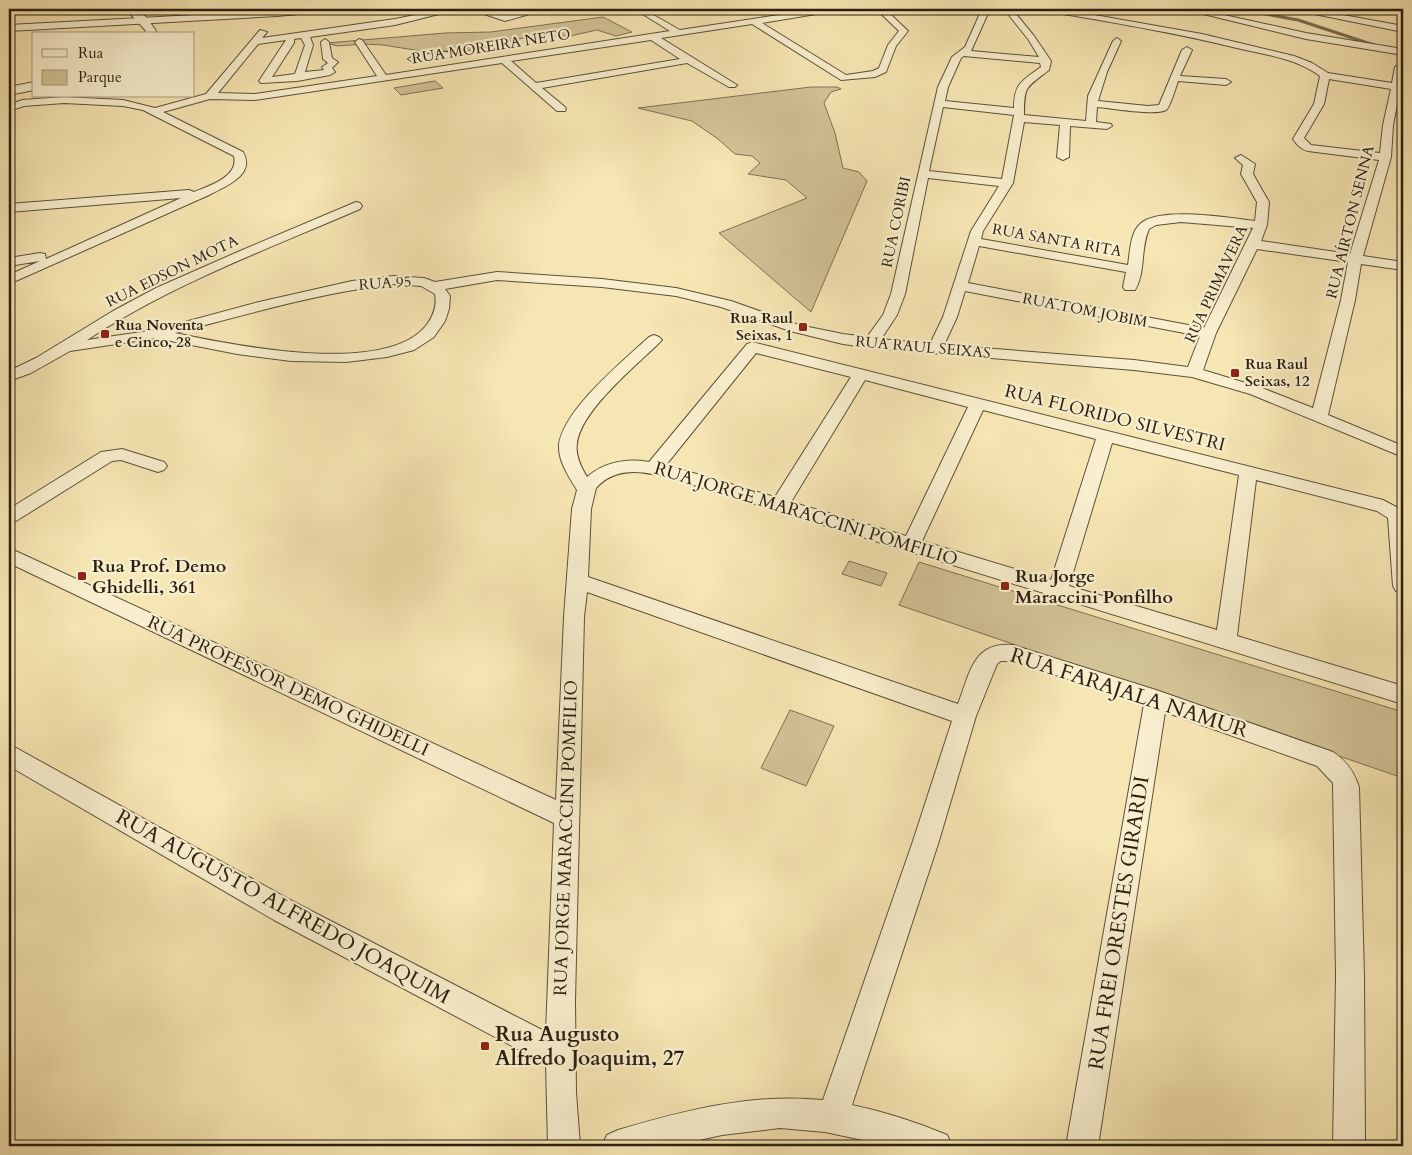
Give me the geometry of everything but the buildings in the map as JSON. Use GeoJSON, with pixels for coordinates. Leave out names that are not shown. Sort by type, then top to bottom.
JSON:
{"type":"FeatureCollection","features":[{"type":"Feature","properties":{"kind":"street"},"geometry":{"type":"LineString","coordinates":[[131,9],[143,20],[151,32]]}},
{"type":"Feature","properties":{"kind":"street"},"geometry":{"type":"LineString","coordinates":[[9,28],[143,20],[208,12],[277,14],[288,11],[332,9]]}},
{"type":"Feature","properties":{"kind":"street"},"geometry":{"type":"LineString","coordinates":[[255,42],[395,22],[455,9]]}},
{"type":"Feature","properties":{"kind":"street"},"geometry":{"type":"LineString","coordinates":[[473,9],[505,18],[543,9]]}},
{"type":"Feature","properties":{"kind":"street","name":"RUA MOREIRA NETO"},"geometry":{"type":"LineString","coordinates":[[147,105],[210,96],[255,96],[503,59],[553,48],[652,36],[758,18],[834,9]]}},
{"type":"Feature","properties":{"kind":"street"},"geometry":{"type":"LineString","coordinates":[[758,18],[844,78],[875,74],[882,70],[892,45],[904,30],[880,9]]}},
{"type":"Feature","properties":{"kind":"street","name":"RUA CORIBI"},"geometry":{"type":"LineString","coordinates":[[871,343],[890,315],[898,294],[943,86],[957,58],[968,48],[986,9]]}},
{"type":"Feature","properties":{"kind":"street"},"geometry":{"type":"LineString","coordinates":[[935,349],[950,317],[977,231],[1007,184],[1012,164],[1019,115],[1019,95],[1022,86],[1046,68],[1046,61],[1008,9]]}},
{"type":"Feature","properties":{"kind":"street"},"geometry":{"type":"LineString","coordinates":[[1046,9],[1202,37],[1303,63],[1325,75],[1396,87]]}},
{"type":"Feature","properties":{"kind":"street"},"geometry":{"type":"LineString","coordinates":[[1187,9],[1306,36],[1402,51]]}},
{"type":"Feature","properties":{"kind":"street"},"geometry":{"type":"LineString","coordinates":[[1300,9],[1403,28]]}},
{"type":"Feature","properties":{"kind":"street"},"geometry":{"type":"LineString","coordinates":[[644,11],[677,32]]}},
{"type":"Feature","properties":{"kind":"street"},"geometry":{"type":"LineString","coordinates":[[210,96],[277,14]]}},
{"type":"Feature","properties":{"kind":"street"},"geometry":{"type":"LineString","coordinates":[[297,78],[301,74],[309,45],[305,36]]}},
{"type":"Feature","properties":{"kind":"street"},"geometry":{"type":"LineString","coordinates":[[652,36],[688,60],[732,84]]}},
{"type":"Feature","properties":{"kind":"street"},"geometry":{"type":"LineString","coordinates":[[290,38],[290,43],[264,81],[330,72],[327,67],[333,62],[328,58],[325,42]]}},
{"type":"Feature","properties":{"kind":"street"},"geometry":{"type":"LineString","coordinates":[[1091,124],[1092,103],[1102,72],[1117,41]]}},
{"type":"Feature","properties":{"kind":"street"},"geometry":{"type":"LineString","coordinates":[[359,42],[383,78]]}},
{"type":"Feature","properties":{"kind":"street"},"geometry":{"type":"LineString","coordinates":[[1092,103],[1148,109],[1163,108],[1187,50]]}},
{"type":"Feature","properties":{"kind":"street"},"geometry":{"type":"LineString","coordinates":[[422,72],[411,56],[460,52]]}},
{"type":"Feature","properties":{"kind":"street"},"geometry":{"type":"LineString","coordinates":[[964,53],[1046,61]]}},
{"type":"Feature","properties":{"kind":"street"},"geometry":{"type":"LineString","coordinates":[[1303,63],[1316,56]]}},
{"type":"Feature","properties":{"kind":"street"},"geometry":{"type":"LineString","coordinates":[[503,59],[561,109]]}},
{"type":"Feature","properties":{"kind":"street"},"geometry":{"type":"LineString","coordinates":[[534,86],[688,60]]}},
{"type":"Feature","properties":{"kind":"street","name":"RUA AÍRTON SENNA"},"geometry":{"type":"LineString","coordinates":[[1319,416],[1348,300],[1355,259],[1389,153],[1388,125],[1400,67],[1403,66]]}},
{"type":"Feature","properties":{"kind":"street"},"geometry":{"type":"LineString","coordinates":[[1325,75],[1319,104],[1298,140],[1308,148],[1389,153]]}},
{"type":"Feature","properties":{"kind":"street"},"geometry":{"type":"LineString","coordinates":[[1174,78],[1226,82]]}},
{"type":"Feature","properties":{"kind":"street"},"geometry":{"type":"LineString","coordinates":[[10,89],[32,86]]}},
{"type":"Feature","properties":{"kind":"street"},"geometry":{"type":"LineString","coordinates":[[10,89],[22,103]]}},
{"type":"Feature","properties":{"kind":"street"},"geometry":{"type":"LineString","coordinates":[[9,108],[22,103],[46,100],[87,100],[147,105],[239,154],[242,160],[240,169],[234,176],[206,192],[67,252],[9,280]]}},
{"type":"Feature","properties":{"kind":"street"},"geometry":{"type":"LineString","coordinates":[[939,103],[1065,122],[1106,126]]}},
{"type":"Feature","properties":{"kind":"street"},"geometry":{"type":"LineString","coordinates":[[1063,158],[1065,122]]}},
{"type":"Feature","properties":{"kind":"street","name":"RUA PRIMAVERA"},"geometry":{"type":"LineString","coordinates":[[1194,372],[1209,333],[1254,244],[1261,225],[1263,202],[1247,174],[1249,164],[1241,158]]}},
{"type":"Feature","properties":{"kind":"street"},"geometry":{"type":"LineString","coordinates":[[923,174],[1007,184]]}},
{"type":"Feature","properties":{"kind":"street"},"geometry":{"type":"LineString","coordinates":[[9,208],[206,192]]}},
{"type":"Feature","properties":{"kind":"street","name":"RUA EDSON MOTA"},"geometry":{"type":"LineString","coordinates":[[9,376],[21,372],[67,347],[114,316],[170,287],[356,206]]}},
{"type":"Feature","properties":{"kind":"street"},"geometry":{"type":"LineString","coordinates":[[1130,287],[1135,270],[1140,235],[1144,226],[1150,222],[1160,219],[1180,218],[1261,225]]}},
{"type":"Feature","properties":{"kind":"street","name":"RUA SANTA RITA"},"geometry":{"type":"LineString","coordinates":[[973,241],[1135,270]]}},
{"type":"Feature","properties":{"kind":"street"},"geometry":{"type":"LineString","coordinates":[[1254,244],[1403,266]]}},
{"type":"Feature","properties":{"kind":"street"},"geometry":{"type":"LineString","coordinates":[[9,262],[67,252]]}},
{"type":"Feature","properties":{"kind":"street","name":"RUA RAUL SEIXAS"},"geometry":{"type":"LineString","coordinates":[[435,286],[484,277],[520,276],[676,292],[726,304],[812,333],[871,343],[1134,365],[1194,372],[1256,391],[1403,452]]}},
{"type":"Feature","properties":{"kind":"street","name":"RUA 95"},"geometry":{"type":"LineString","coordinates":[[67,347],[156,334],[231,313],[341,287],[398,280],[424,281],[435,286],[441,292],[443,301],[440,318],[426,336],[408,347],[386,354],[349,358],[297,359],[224,348],[156,334]]}},
{"type":"Feature","properties":{"kind":"street","name":"RUA TOM JOBIM"},"geometry":{"type":"LineString","coordinates":[[961,286],[1209,333]]}},
{"type":"Feature","properties":{"kind":"street"},"geometry":{"type":"LineString","coordinates":[[586,490],[572,464],[568,446],[574,425],[622,370],[654,340]]}},
{"type":"Feature","properties":{"kind":"street","name":"RUA FLORIDO SILVESTRI"},"geometry":{"type":"LineString","coordinates":[[654,468],[745,345],[1399,511],[1403,586]]}},
{"type":"Feature","properties":{"kind":"street"},"geometry":{"type":"LineString","coordinates":[[779,506],[861,374]]}},
{"type":"Feature","properties":{"kind":"street"},"geometry":{"type":"LineString","coordinates":[[911,546],[978,404]]}},
{"type":"Feature","properties":{"kind":"street"},"geometry":{"type":"LineString","coordinates":[[1058,589],[1106,436]]}},
{"type":"Feature","properties":{"kind":"street"},"geometry":{"type":"LineString","coordinates":[[9,517],[107,456],[122,454],[158,466]]}},
{"type":"Feature","properties":{"kind":"street","name":"RUA JORGE MARACCINI POMFILIO"},"geometry":{"type":"LineString","coordinates":[[564,1146],[560,1056],[566,817],[574,617],[582,511],[586,490],[594,480],[617,467],[630,465],[654,468],[1403,695]]}},
{"type":"Feature","properties":{"kind":"street"},"geometry":{"type":"LineString","coordinates":[[1226,642],[1248,472]]}},
{"type":"Feature","properties":{"kind":"street","name":"RUA PROFESSOR DEMO GHIDELLI"},"geometry":{"type":"LineString","coordinates":[[9,555],[566,817]]}},
{"type":"Feature","properties":{"kind":"street"},"geometry":{"type":"LineString","coordinates":[[578,582],[966,716]]}},
{"type":"Feature","properties":{"kind":"street","name":"RUA FARAJALA NAMUR"},"geometry":{"type":"LineString","coordinates":[[833,1116],[984,666],[989,658],[1002,652],[1013,653],[1156,699],[1325,759],[1336,766],[1344,777],[1347,788],[1350,956],[1350,1146]]}},
{"type":"Feature","properties":{"kind":"street","name":"RUA FREI ORESTES GIRARDI"},"geometry":{"type":"LineString","coordinates":[[1082,1146],[1156,699]]}},
{"type":"Feature","properties":{"kind":"street","name":"RUA AUGUSTO ALFREDO JOAQUIM"},"geometry":{"type":"LineString","coordinates":[[9,754],[284,912],[560,1056]]}},
{"type":"Feature","properties":{"kind":"street"},"geometry":{"type":"LineString","coordinates":[[618,1146],[712,1120],[760,1114],[833,1116],[916,1138],[936,1146]]}},
{"type":"Feature","properties":{"kind":"green space"},"geometry":{"type":"Polygon","coordinates":[[[603,17],[632,32],[616,36],[597,30],[570,36],[535,35],[476,50],[427,52],[383,45],[338,46],[327,43],[445,33],[491,32],[603,17]]]}},
{"type":"Feature","properties":{"kind":"green space"},"geometry":{"type":"Polygon","coordinates":[[[435,81],[443,88],[401,95],[394,88],[435,81]]]}},
{"type":"Feature","properties":{"kind":"green space"},"geometry":{"type":"Polygon","coordinates":[[[811,87],[837,87],[841,89],[831,92],[824,103],[835,133],[843,168],[859,172],[867,181],[811,312],[719,233],[807,198],[786,180],[748,174],[760,163],[752,156],[735,154],[718,139],[692,121],[638,108],[811,87]]]}},
{"type":"Feature","properties":{"kind":"green space"},"geometry":{"type":"Polygon","coordinates":[[[849,561],[887,573],[881,586],[842,574],[849,561]]]}},
{"type":"Feature","properties":{"kind":"green space"},"geometry":{"type":"Polygon","coordinates":[[[919,562],[1403,712],[1403,778],[899,605],[919,562]]]}},
{"type":"Feature","properties":{"kind":"green space"},"geometry":{"type":"Polygon","coordinates":[[[790,710],[834,726],[806,786],[761,768],[790,710]]]}},
{"type":"Feature","properties":{"kind":"waterway"},"geometry":{"type":"LineString","coordinates":[[1238,9],[1298,20],[1377,46]]}},
{"type":"Feature","properties":{"kind":"place","name":"Rua Raul Seixas, 1"},"geometry":{"type":"Point","coordinates":[803,327]}},
{"type":"Feature","properties":{"kind":"place","name":"Rua Noventa e Cinco, 28"},"geometry":{"type":"Point","coordinates":[105,334]}},
{"type":"Feature","properties":{"kind":"place","name":"Rua Raul Seixas, 12"},"geometry":{"type":"Point","coordinates":[1235,373]}},
{"type":"Feature","properties":{"kind":"place","name":"Rua Prof. Demo Ghidelli, 361"},"geometry":{"type":"Point","coordinates":[82,576]}},
{"type":"Feature","properties":{"kind":"place","name":"Rua Jorge Maraccini Ponfilho"},"geometry":{"type":"Point","coordinates":[1005,586]}},
{"type":"Feature","properties":{"kind":"place","name":"Rua Augusto Alfredo Joaquim, 27"},"geometry":{"type":"Point","coordinates":[485,1046]}}]}
